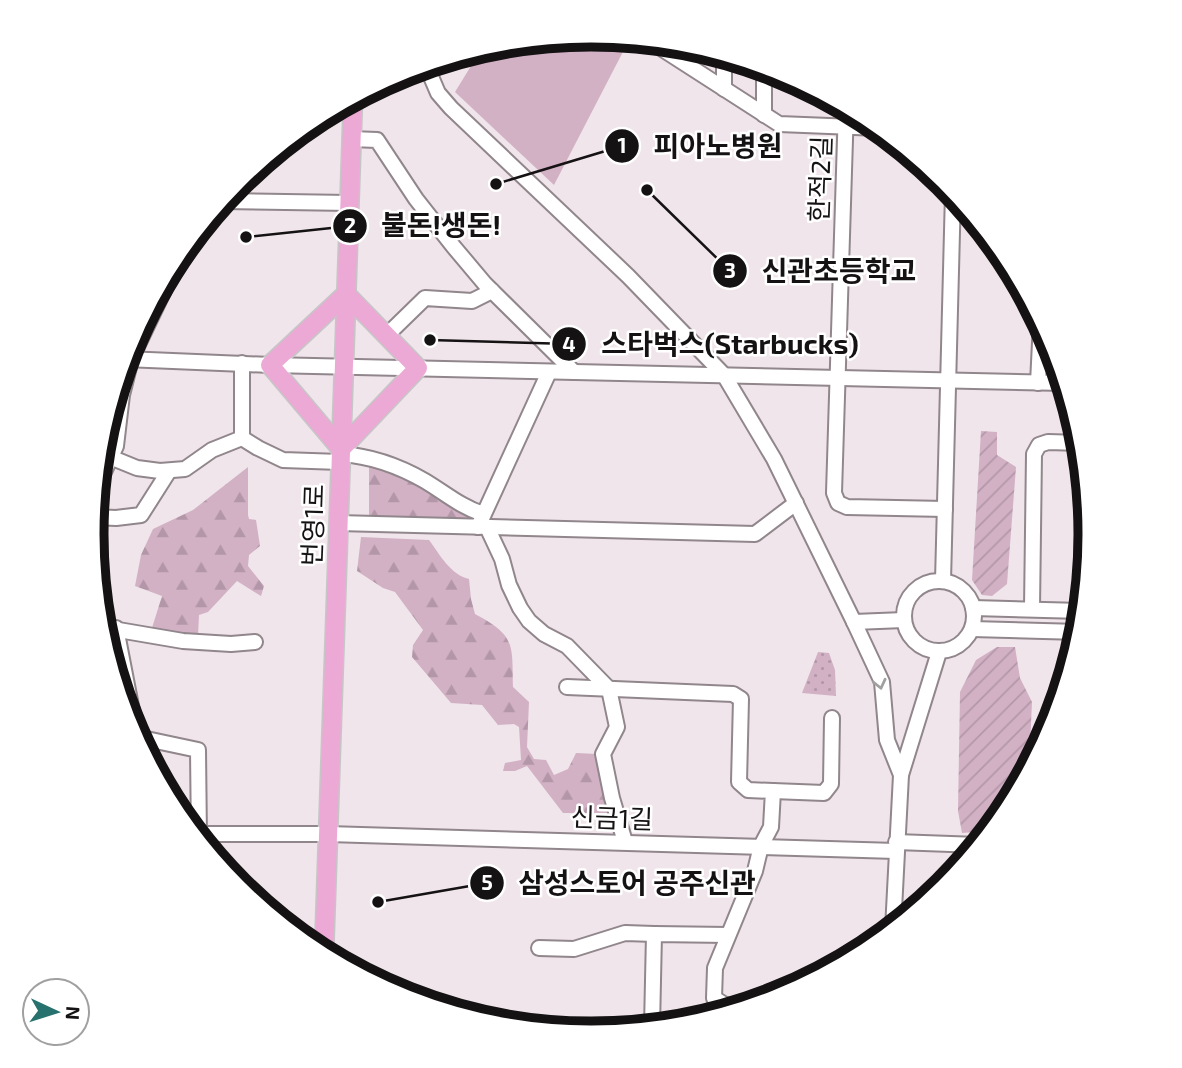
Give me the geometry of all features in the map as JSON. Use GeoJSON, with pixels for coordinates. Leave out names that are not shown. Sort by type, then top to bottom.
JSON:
{"type":"FeatureCollection","features":[{"type":"Feature","properties":{"kind":"main road","name":"번영1로"},"geometry":{"type":"LineString","coordinates":[[324,941],[352,110]]}},
{"type":"Feature","properties":{"kind":"main road"},"geometry":{"type":"LineString","coordinates":[[346,294],[387,335],[418,368],[341,455],[270,365],[346,294]]}},
{"type":"Feature","properties":{"kind":"street"},"geometry":{"type":"LineString","coordinates":[[670,54],[779,124],[858,127]]}},
{"type":"Feature","properties":{"kind":"street"},"geometry":{"type":"LineString","coordinates":[[724,66],[724,89]]}},
{"type":"Feature","properties":{"kind":"street"},"geometry":{"type":"LineString","coordinates":[[430,75],[438,93],[451,108],[628,276],[724,375],[757,429],[796,503],[882,682],[887,740],[901,775]]}},
{"type":"Feature","properties":{"kind":"street"},"geometry":{"type":"LineString","coordinates":[[764,79],[764,115]]}},
{"type":"Feature","properties":{"kind":"street","name":"한적2길"},"geometry":{"type":"LineString","coordinates":[[846,120],[834,493],[838,503],[847,507],[945,509]]}},
{"type":"Feature","properties":{"kind":"street"},"geometry":{"type":"LineString","coordinates":[[351,139],[377,140],[423,209],[492,291],[574,372]]}},
{"type":"Feature","properties":{"kind":"street"},"geometry":{"type":"LineString","coordinates":[[236,201],[349,203]]}},
{"type":"Feature","properties":{"kind":"street"},"geometry":{"type":"LineString","coordinates":[[943,581],[953,208]]}},
{"type":"Feature","properties":{"kind":"street"},"geometry":{"type":"LineString","coordinates":[[387,335],[425,298],[472,301],[492,291]]}},
{"type":"Feature","properties":{"kind":"street"},"geometry":{"type":"LineString","coordinates":[[1038,383],[1040,345]]}},
{"type":"Feature","properties":{"kind":"street"},"geometry":{"type":"LineString","coordinates":[[137,359],[270,365],[1054,383]]}},
{"type":"Feature","properties":{"kind":"street"},"geometry":{"type":"LineString","coordinates":[[242,363],[242,438]]}},
{"type":"Feature","properties":{"kind":"street"},"geometry":{"type":"LineString","coordinates":[[483,522],[549,372]]}},
{"type":"Feature","properties":{"kind":"street"},"geometry":{"type":"LineString","coordinates":[[111,454],[116,446],[120,413]]}},
{"type":"Feature","properties":{"kind":"street"},"geometry":{"type":"LineString","coordinates":[[242,438],[284,460],[341,455],[363,456],[400,468],[424,480],[483,522],[502,559],[520,608],[529,621],[544,634],[567,646],[609,689],[617,727],[603,754],[625,842]]}},
{"type":"Feature","properties":{"kind":"street"},"geometry":{"type":"LineString","coordinates":[[109,465],[169,471],[184,469],[212,450],[242,438]]}},
{"type":"Feature","properties":{"kind":"street"},"geometry":{"type":"LineString","coordinates":[[1032,609],[1034,454],[1039,444],[1069,443]]}},
{"type":"Feature","properties":{"kind":"street"},"geometry":{"type":"LineString","coordinates":[[105,517],[141,515],[169,471]]}},
{"type":"Feature","properties":{"kind":"street"},"geometry":{"type":"LineString","coordinates":[[338,523],[483,522],[599,530],[755,534],[796,503]]}},
{"type":"Feature","properties":{"kind":"street"},"geometry":{"type":"LineString","coordinates":[[932,581],[943,581],[963,590],[973,608],[972,629],[959,645],[939,652],[917,645],[909,636],[904,620],[906,603],[912,593],[921,585],[932,581]]}},
{"type":"Feature","properties":{"kind":"street"},"geometry":{"type":"LineString","coordinates":[[973,608],[1072,611]]}},
{"type":"Feature","properties":{"kind":"street"},"geometry":{"type":"LineString","coordinates":[[854,622],[904,620]]}},
{"type":"Feature","properties":{"kind":"street"},"geometry":{"type":"LineString","coordinates":[[972,629],[1067,632]]}},
{"type":"Feature","properties":{"kind":"street"},"geometry":{"type":"LineString","coordinates":[[114,630],[183,641],[231,644],[255,642]]}},
{"type":"Feature","properties":{"kind":"street"},"geometry":{"type":"LineString","coordinates":[[894,915],[901,775],[939,652]]}},
{"type":"Feature","properties":{"kind":"street"},"geometry":{"type":"LineString","coordinates":[[567,687],[738,696],[741,703],[739,782],[748,790],[824,793],[828,790],[831,784],[832,718]]}},
{"type":"Feature","properties":{"kind":"street"},"geometry":{"type":"LineString","coordinates":[[150,740],[198,750],[198,820]]}},
{"type":"Feature","properties":{"kind":"street"},"geometry":{"type":"LineString","coordinates":[[722,1003],[715,998],[715,968],[755,871],[761,846],[771,827],[773,791]]}},
{"type":"Feature","properties":{"kind":"street","name":"신금1길"},"geometry":{"type":"LineString","coordinates":[[210,836],[328,834],[761,846],[965,845]]}},
{"type":"Feature","properties":{"kind":"street"},"geometry":{"type":"LineString","coordinates":[[539,948],[574,949],[625,933],[728,936]]}},
{"type":"Feature","properties":{"kind":"street"},"geometry":{"type":"LineString","coordinates":[[652,1017],[654,934]]}},
{"type":"Feature","properties":{"kind":"green space"},"geometry":{"type":"Polygon","coordinates":[[[559,48],[625,48],[554,185],[455,92],[473,62],[527,51],[559,48]]]}},
{"type":"Feature","properties":{"kind":"green space"},"geometry":{"type":"Polygon","coordinates":[[[981,431],[997,432],[997,455],[1016,467],[1007,584],[992,596],[982,595],[972,580],[981,431]]]}},
{"type":"Feature","properties":{"kind":"green space"},"geometry":{"type":"Polygon","coordinates":[[[369,463],[402,475],[471,515],[468,520],[369,516],[369,463]]]}},
{"type":"Feature","properties":{"kind":"green space"},"geometry":{"type":"Polygon","coordinates":[[[248,467],[248,515],[249,519],[256,520],[260,546],[249,555],[248,566],[264,586],[261,596],[237,581],[208,612],[199,615],[198,636],[151,631],[162,596],[135,586],[141,555],[153,529],[193,510],[248,467]]]}},
{"type":"Feature","properties":{"kind":"green space"},"geometry":{"type":"Polygon","coordinates":[[[361,537],[429,540],[451,569],[469,579],[475,614],[498,629],[509,643],[513,687],[529,702],[527,747],[534,759],[546,760],[554,775],[568,769],[576,753],[598,754],[611,813],[563,813],[527,766],[515,771],[503,771],[505,763],[521,760],[519,727],[514,724],[498,725],[482,705],[451,703],[412,657],[413,645],[423,630],[395,592],[383,588],[357,571],[361,537]]]}},
{"type":"Feature","properties":{"kind":"green space"},"geometry":{"type":"Polygon","coordinates":[[[997,647],[1015,647],[1020,678],[1032,702],[1030,744],[1013,777],[977,830],[962,833],[958,811],[960,692],[976,660],[997,647]]]}},
{"type":"Feature","properties":{"kind":"green space"},"geometry":{"type":"Polygon","coordinates":[[[818,652],[829,653],[835,670],[836,696],[802,693],[818,652]]]}},
{"type":"Feature","properties":{"kind":"place","name":"피아노병원"},"geometry":{"type":"Point","coordinates":[496,184]}},
{"type":"Feature","properties":{"kind":"place","name":"신관초등학교"},"geometry":{"type":"Point","coordinates":[647,190]}},
{"type":"Feature","properties":{"kind":"place","name":"불돈!생돈!"},"geometry":{"type":"Point","coordinates":[246,237]}},
{"type":"Feature","properties":{"kind":"place","name":"스타벅스(Starbucks)"},"geometry":{"type":"Point","coordinates":[430,340]}},
{"type":"Feature","properties":{"kind":"place","name":"삼성스토어 공주신관"},"geometry":{"type":"Point","coordinates":[378,902]}}]}
